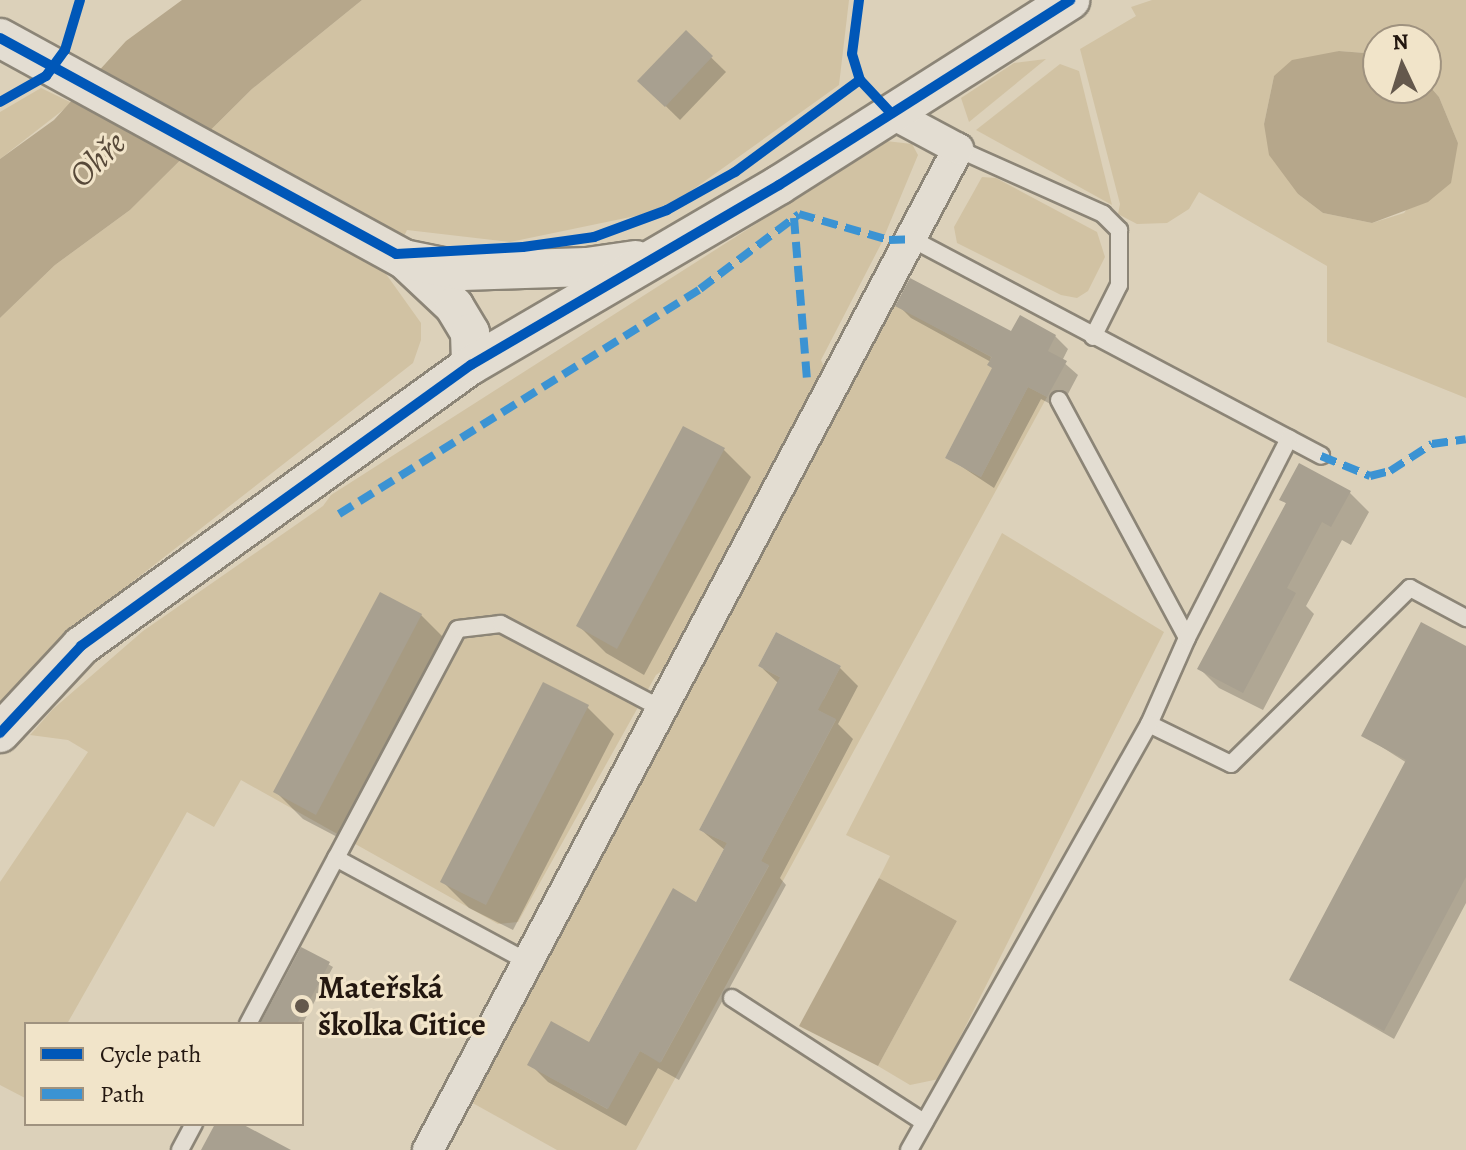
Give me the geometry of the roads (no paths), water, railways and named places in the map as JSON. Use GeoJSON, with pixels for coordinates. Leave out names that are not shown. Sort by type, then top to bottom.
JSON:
{"type":"FeatureCollection","features":[{"type":"Feature","properties":{"kind":"street"},"geometry":{"type":"LineString","coordinates":[[0,733],[81,646],[471,365],[891,113],[1070,0]]}},
{"type":"Feature","properties":{"kind":"street"},"geometry":{"type":"LineString","coordinates":[[15,47],[400,256],[454,306],[470,333],[471,365]]}},
{"type":"Feature","properties":{"kind":"street"},"geometry":{"type":"LineString","coordinates":[[428,1150],[958,149],[891,113]]}},
{"type":"Feature","properties":{"kind":"street"},"geometry":{"type":"LineString","coordinates":[[400,256],[462,271],[587,267],[653,257]]}},
{"type":"Feature","properties":{"kind":"lane"},"geometry":{"type":"LineString","coordinates":[[958,149],[1103,214],[1119,230],[1119,285],[1093,337]]}},
{"type":"Feature","properties":{"kind":"lane"},"geometry":{"type":"LineString","coordinates":[[912,239],[1321,456]]}},
{"type":"Feature","properties":{"kind":"lane"},"geometry":{"type":"LineString","coordinates":[[1059,400],[1187,638]]}},
{"type":"Feature","properties":{"kind":"lane"},"geometry":{"type":"LineString","coordinates":[[909,1150],[1149,724],[1187,638],[1289,439]]}},
{"type":"Feature","properties":{"kind":"lane"},"geometry":{"type":"LineString","coordinates":[[1149,724],[1231,764],[1410,588],[1466,618]]}},
{"type":"Feature","properties":{"kind":"lane"},"geometry":{"type":"LineString","coordinates":[[249,1022],[458,629],[501,624],[662,709]]}},
{"type":"Feature","properties":{"kind":"lane"},"geometry":{"type":"LineString","coordinates":[[336,858],[528,962]]}},
{"type":"Feature","properties":{"kind":"lane"},"geometry":{"type":"LineString","coordinates":[[732,998],[924,1122]]}},
{"type":"Feature","properties":{"kind":"lane"},"geometry":{"type":"LineString","coordinates":[[180,1150],[193,1126]]}},
{"type":"Feature","properties":{"kind":"water","name":"Ohře"},"geometry":{"type":"Polygon","coordinates":[[[182,0],[362,0],[252,89],[130,210],[55,265],[0,318],[0,159],[54,120],[126,41],[182,0]]]}},
{"type":"Feature","properties":{"kind":"water"},"geometry":{"type":"Polygon","coordinates":[[[1339,51],[1362,53],[1362,104],[1442,104],[1458,143],[1451,183],[1428,202],[1372,223],[1323,213],[1298,194],[1269,155],[1264,124],[1274,76],[1292,60],[1339,51]]]}},
{"type":"Feature","properties":{"kind":"water"},"geometry":{"type":"Polygon","coordinates":[[[879,878],[957,921],[878,1066],[799,1026],[879,878]]]}},
{"type":"Feature","properties":{"kind":"place","name":"Mateřská školka Citice"},"geometry":{"type":"Point","coordinates":[302,1006]}}]}
